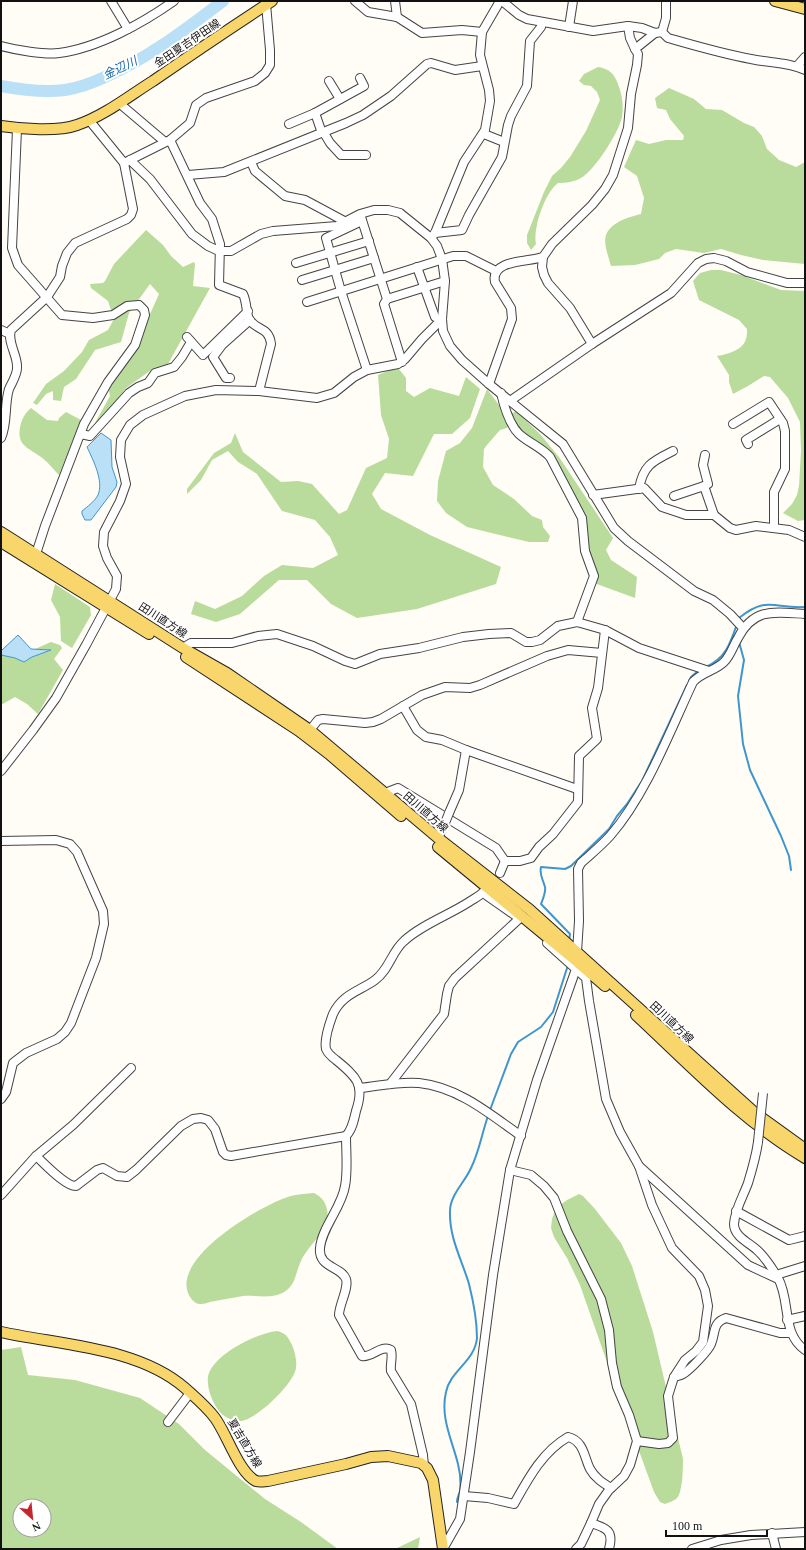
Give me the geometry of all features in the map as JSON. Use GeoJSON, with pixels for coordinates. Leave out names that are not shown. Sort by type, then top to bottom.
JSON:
{"type":"FeatureCollection","features":[{"type":"Feature","properties":{"kind":"main road"},"geometry":{"type":"LineString","coordinates":[[775,1],[805,9]]}},
{"type":"Feature","properties":{"kind":"main road","name":"金田夏吉伊田線"},"geometry":{"type":"LineString","coordinates":[[1,126],[17,129],[60,128],[75,126],[89,120],[119,103],[269,3]]}},
{"type":"Feature","properties":{"kind":"main road","name":"田川直方線"},"geometry":{"type":"LineString","coordinates":[[1,532],[299,731],[575,960],[753,1123],[779,1142],[805,1158]]}},
{"type":"Feature","properties":{"kind":"main road","name":"田川直方線"},"geometry":{"type":"LineString","coordinates":[[1,542],[227,672],[310,730],[438,838],[529,909],[754,1112],[805,1149]]}},
{"type":"Feature","properties":{"kind":"main road","name":"夏吉直方線"},"geometry":{"type":"LineString","coordinates":[[1,1332],[49,1340],[135,1360],[156,1368],[184,1387],[214,1417],[248,1475],[258,1482],[346,1464],[371,1457],[388,1456],[409,1459],[421,1462],[424,1466]]}},
{"type":"Feature","properties":{"kind":"main road"},"geometry":{"type":"LineString","coordinates":[[424,1466],[433,1480],[443,1549]]}},
{"type":"Feature","properties":{"kind":"street"},"geometry":{"type":"LineString","coordinates":[[111,1],[128,28]]}},
{"type":"Feature","properties":{"kind":"street"},"geometry":{"type":"LineString","coordinates":[[1,46],[31,51],[59,53],[87,46],[128,28],[158,12],[174,1]]}},
{"type":"Feature","properties":{"kind":"street"},"geometry":{"type":"LineString","coordinates":[[355,1],[368,12],[397,17],[422,33],[462,30],[482,32]]}},
{"type":"Feature","properties":{"kind":"street"},"geometry":{"type":"LineString","coordinates":[[395,1],[397,17]]}},
{"type":"Feature","properties":{"kind":"street"},"geometry":{"type":"LineString","coordinates":[[433,236],[464,162],[484,134],[490,101],[489,90],[480,55],[482,32],[501,1],[519,15],[527,19],[593,31],[628,26],[642,28],[659,32],[668,38],[719,53],[797,66],[805,70]]}},
{"type":"Feature","properties":{"kind":"street"},"geometry":{"type":"LineString","coordinates":[[569,27],[572,1]]}},
{"type":"Feature","properties":{"kind":"street"},"geometry":{"type":"LineString","coordinates":[[635,49],[659,32],[666,18],[666,1]]}},
{"type":"Feature","properties":{"kind":"street"},"geometry":{"type":"LineString","coordinates":[[127,161],[168,141],[190,123],[196,105],[206,98],[255,81],[265,73],[270,65],[269,3]]}},
{"type":"Feature","properties":{"kind":"street"},"geometry":{"type":"LineString","coordinates":[[433,236],[462,230],[502,156],[511,116],[526,86],[530,42],[541,27],[542,22]]}},
{"type":"Feature","properties":{"kind":"street"},"geometry":{"type":"LineString","coordinates":[[592,344],[570,308],[548,283],[542,267],[544,257],[556,240],[592,205],[605,189],[614,174],[628,128],[631,94],[637,66],[638,54],[630,38],[628,26]]}},
{"type":"Feature","properties":{"kind":"street"},"geometry":{"type":"LineString","coordinates":[[797,66],[805,57]]}},
{"type":"Feature","properties":{"kind":"street"},"geometry":{"type":"LineString","coordinates":[[188,175],[224,172],[323,133],[363,115],[386,100],[427,64],[431,63],[455,70],[482,66]]}},
{"type":"Feature","properties":{"kind":"street"},"geometry":{"type":"LineString","coordinates":[[288,124],[315,113],[364,86],[360,78]]}},
{"type":"Feature","properties":{"kind":"street"},"geometry":{"type":"LineString","coordinates":[[329,81],[340,99]]}},
{"type":"Feature","properties":{"kind":"street"},"geometry":{"type":"LineString","coordinates":[[119,103],[168,141],[188,175],[200,203],[212,219],[220,244],[219,285],[243,294],[246,301],[248,318],[254,325],[268,332],[272,344],[259,391]]}},
{"type":"Feature","properties":{"kind":"street"},"geometry":{"type":"LineString","coordinates":[[315,113],[323,133],[330,143],[342,155],[366,155]]}},
{"type":"Feature","properties":{"kind":"street"},"geometry":{"type":"LineString","coordinates":[[89,120],[127,161],[150,178],[192,234],[208,246],[219,251],[231,251],[261,234],[273,231],[337,226],[361,218]]}},
{"type":"Feature","properties":{"kind":"street"},"geometry":{"type":"LineString","coordinates":[[17,129],[12,248],[18,265],[62,315],[93,318],[114,315],[127,306],[139,305],[144,310],[145,315],[135,345],[108,382],[84,424],[45,526],[36,554]]}},
{"type":"Feature","properties":{"kind":"street"},"geometry":{"type":"LineString","coordinates":[[484,134],[504,142]]}},
{"type":"Feature","properties":{"kind":"street"},"geometry":{"type":"LineString","coordinates":[[1,438],[4,432],[9,390],[17,370],[17,364],[5,332],[11,330],[47,298],[60,277],[67,253],[75,243],[127,219],[131,215],[132,209],[127,161]]}},
{"type":"Feature","properties":{"kind":"street"},"geometry":{"type":"LineString","coordinates":[[250,162],[255,171],[285,196],[305,200],[346,222]]}},
{"type":"Feature","properties":{"kind":"street"},"geometry":{"type":"LineString","coordinates":[[1,771],[56,698],[116,589],[117,576],[107,558],[103,546],[104,532],[120,501],[126,484],[120,457],[121,440],[130,425],[143,415],[185,396],[216,390],[259,391],[317,398],[334,393],[354,377],[367,370],[402,362],[438,318],[445,281],[442,259],[433,236],[400,213],[388,210],[374,210],[326,238],[341,291],[367,370]]}},
{"type":"Feature","properties":{"kind":"street"},"geometry":{"type":"LineString","coordinates":[[361,218],[387,299]]}},
{"type":"Feature","properties":{"kind":"street"},"geometry":{"type":"LineString","coordinates":[[296,263],[369,241]]}},
{"type":"Feature","properties":{"kind":"street"},"geometry":{"type":"LineString","coordinates":[[307,302],[453,256],[466,256],[496,271]]}},
{"type":"Feature","properties":{"kind":"street"},"geometry":{"type":"LineString","coordinates":[[489,384],[512,319],[511,308],[495,282],[494,278],[496,271],[503,266],[514,262],[544,257]]}},
{"type":"Feature","properties":{"kind":"street"},"geometry":{"type":"LineString","coordinates":[[302,280],[374,258]]}},
{"type":"Feature","properties":{"kind":"street"},"geometry":{"type":"LineString","coordinates":[[510,401],[592,344],[671,293],[698,262],[714,258],[726,261],[747,272],[787,283],[805,283]]}},
{"type":"Feature","properties":{"kind":"street"},"geometry":{"type":"LineString","coordinates":[[418,267],[424,287],[450,346],[462,360],[563,444],[614,528],[628,541],[694,591],[713,600],[742,627]]}},
{"type":"Feature","properties":{"kind":"street"},"geometry":{"type":"LineString","coordinates":[[402,362],[384,304],[387,299],[445,281]]}},
{"type":"Feature","properties":{"kind":"street"},"geometry":{"type":"LineString","coordinates":[[81,434],[90,436],[129,393],[148,383],[155,373],[174,367],[182,357],[189,339],[203,355],[248,311]]}},
{"type":"Feature","properties":{"kind":"street"},"geometry":{"type":"LineString","coordinates":[[230,378],[226,378],[213,357],[222,345],[250,320]]}},
{"type":"Feature","properties":{"kind":"street"},"geometry":{"type":"LineString","coordinates":[[501,392],[506,410],[518,433],[550,457],[582,518],[585,552],[594,576],[577,622]]}},
{"type":"Feature","properties":{"kind":"street"},"geometry":{"type":"LineString","coordinates":[[733,424],[769,402],[783,423],[785,431],[784,469],[774,492],[774,528]]}},
{"type":"Feature","properties":{"kind":"street"},"geometry":{"type":"LineString","coordinates":[[748,444],[746,440],[780,419]]}},
{"type":"Feature","properties":{"kind":"street"},"geometry":{"type":"LineString","coordinates":[[639,489],[645,470],[652,462],[673,451]]}},
{"type":"Feature","properties":{"kind":"street"},"geometry":{"type":"LineString","coordinates":[[674,496],[708,484],[704,465],[705,455]]}},
{"type":"Feature","properties":{"kind":"street"},"geometry":{"type":"LineString","coordinates":[[704,486],[714,516],[730,528],[736,530],[756,526],[774,528],[789,530],[805,537]]}},
{"type":"Feature","properties":{"kind":"street"},"geometry":{"type":"LineString","coordinates":[[593,495],[644,488],[662,507],[686,515],[714,516]]}},
{"type":"Feature","properties":{"kind":"street"},"geometry":{"type":"LineString","coordinates":[[577,952],[579,921],[578,869],[581,863],[610,836],[633,804],[645,784],[693,682],[698,677],[716,668],[725,661],[742,627],[758,616],[766,612],[805,614]]}},
{"type":"Feature","properties":{"kind":"street"},"geometry":{"type":"LineString","coordinates":[[183,648],[191,643],[232,643],[258,636],[277,634],[314,646],[345,661],[355,664],[380,654],[419,648],[463,637],[511,633],[526,642],[532,642],[540,640],[558,626],[577,622],[605,630],[639,648],[709,671]]}},
{"type":"Feature","properties":{"kind":"street"},"geometry":{"type":"LineString","coordinates":[[505,861],[520,861],[531,858],[539,847],[554,834],[578,802],[577,789],[580,756],[597,739],[592,708],[598,688],[605,630]]}},
{"type":"Feature","properties":{"kind":"street"},"geometry":{"type":"LineString","coordinates":[[310,730],[318,720],[323,719],[365,723],[373,722],[418,697],[444,687],[458,688],[475,686],[547,656],[568,650],[602,653]]}},
{"type":"Feature","properties":{"kind":"street"},"geometry":{"type":"LineString","coordinates":[[403,706],[417,730],[426,737],[442,740],[466,750],[577,789]]}},
{"type":"Feature","properties":{"kind":"street"},"geometry":{"type":"LineString","coordinates":[[438,838],[459,790],[466,750]]}},
{"type":"Feature","properties":{"kind":"street"},"geometry":{"type":"LineString","coordinates":[[385,793],[398,788],[496,848],[505,861]]}},
{"type":"Feature","properties":{"kind":"street"},"geometry":{"type":"LineString","coordinates":[[1,841],[56,840],[70,844],[77,852],[103,911],[104,924],[96,958],[71,1023],[66,1032],[57,1039],[26,1053],[12,1063],[6,1092],[1,1099]]}},
{"type":"Feature","properties":{"kind":"street"},"geometry":{"type":"LineString","coordinates":[[500,873],[505,861]]}},
{"type":"Feature","properties":{"kind":"street"},"geometry":{"type":"LineString","coordinates":[[36,1156],[72,1186],[76,1186],[97,1170],[103,1168],[117,1176],[127,1177],[181,1126],[193,1119],[201,1118],[208,1120],[215,1129],[223,1152],[226,1155],[231,1156],[346,1136],[350,1132],[359,1102],[360,1088],[348,1070],[330,1055],[326,1049],[326,1041],[333,1014],[339,1003],[350,994],[376,979],[387,966],[402,942],[413,933],[461,907],[485,891],[520,918],[586,978],[606,1099],[620,1132],[638,1166],[652,1205],[672,1248],[699,1276],[705,1290],[708,1306],[703,1342],[696,1351],[685,1360],[674,1376],[668,1396],[672,1438],[668,1443],[659,1444],[637,1441]]}},
{"type":"Feature","properties":{"kind":"street"},"geometry":{"type":"LineString","coordinates":[[390,1084],[444,1014],[447,994],[455,978],[520,918]]}},
{"type":"Feature","properties":{"kind":"street"},"geometry":{"type":"LineString","coordinates":[[443,1549],[460,1519],[493,1275],[510,1170],[537,1080],[576,969]]}},
{"type":"Feature","properties":{"kind":"street"},"geometry":{"type":"LineString","coordinates":[[1,1195],[36,1156],[73,1125],[131,1068]]}},
{"type":"Feature","properties":{"kind":"street"},"geometry":{"type":"LineString","coordinates":[[360,1088],[390,1084],[418,1083],[446,1090],[470,1100],[521,1136]]}},
{"type":"Feature","properties":{"kind":"street"},"geometry":{"type":"LineString","coordinates":[[763,1093],[756,1158],[748,1184],[736,1211],[734,1225],[736,1232],[742,1239],[757,1250],[768,1262],[777,1277],[786,1299],[787,1320],[791,1333],[795,1341],[805,1350]]}},
{"type":"Feature","properties":{"kind":"street"},"geometry":{"type":"LineString","coordinates":[[346,1136],[345,1186],[323,1239],[320,1248],[321,1255],[324,1262],[342,1274],[346,1279],[347,1285],[339,1309],[339,1315],[362,1356],[367,1356],[382,1349],[387,1348],[391,1350],[390,1371],[411,1404],[423,1454],[424,1466]]}},
{"type":"Feature","properties":{"kind":"street"},"geometry":{"type":"LineString","coordinates":[[638,1166],[748,1265],[777,1277],[805,1266]]}},
{"type":"Feature","properties":{"kind":"street"},"geometry":{"type":"LineString","coordinates":[[510,1170],[531,1176],[544,1186],[554,1198],[567,1231],[601,1299],[609,1330],[612,1363],[617,1387],[629,1415],[637,1441],[630,1465],[624,1476],[611,1488],[599,1504],[581,1544],[576,1549]]}},
{"type":"Feature","properties":{"kind":"street"},"geometry":{"type":"LineString","coordinates":[[736,1211],[789,1240],[805,1236]]}},
{"type":"Feature","properties":{"kind":"street"},"geometry":{"type":"LineString","coordinates":[[787,1320],[805,1316]]}},
{"type":"Feature","properties":{"kind":"street"},"geometry":{"type":"LineString","coordinates":[[674,1376],[683,1374],[704,1354],[711,1345],[716,1325],[719,1320],[726,1318],[780,1333],[791,1333]]}},
{"type":"Feature","properties":{"kind":"street"},"geometry":{"type":"LineString","coordinates":[[168,1422],[190,1393]]}},
{"type":"Feature","properties":{"kind":"street"},"geometry":{"type":"LineString","coordinates":[[464,1496],[488,1498],[514,1504],[541,1459],[568,1437],[576,1439],[582,1446],[590,1469],[598,1479],[611,1488]]}},
{"type":"Feature","properties":{"kind":"street"},"geometry":{"type":"LineString","coordinates":[[591,1523],[604,1527],[609,1531],[611,1540],[609,1549]]}},
{"type":"Feature","properties":{"kind":"street"},"geometry":{"type":"LineString","coordinates":[[692,1549],[721,1540],[751,1535],[805,1532]]}},
{"type":"Feature","properties":{"kind":"street"},"geometry":{"type":"LineString","coordinates":[[772,1533],[776,1549]]}},
{"type":"Feature","properties":{"kind":"green space"},"geometry":{"type":"Polygon","coordinates":[[[598,67],[611,72],[618,84],[623,104],[623,113],[620,124],[606,150],[587,174],[576,180],[558,183],[548,195],[536,229],[536,244],[531,250],[527,243],[527,235],[544,192],[552,176],[570,157],[586,131],[600,100],[597,92],[591,86],[584,85],[579,81],[584,74],[598,67]]]}},
{"type":"Feature","properties":{"kind":"green space"},"geometry":{"type":"Polygon","coordinates":[[[669,88],[694,99],[706,109],[722,110],[754,127],[762,136],[767,149],[779,160],[796,167],[805,162],[805,264],[763,260],[721,249],[704,253],[676,249],[665,253],[659,259],[635,265],[611,266],[605,243],[608,230],[616,223],[641,214],[644,198],[637,176],[624,167],[636,140],[649,144],[666,140],[683,140],[684,136],[670,119],[666,110],[657,108],[655,98],[669,88]]]}},
{"type":"Feature","properties":{"kind":"green space"},"geometry":{"type":"Polygon","coordinates":[[[146,230],[163,245],[171,256],[183,267],[194,262],[193,286],[210,288],[168,364],[154,368],[126,388],[98,426],[95,423],[110,396],[108,387],[131,357],[159,294],[150,284],[129,313],[121,342],[95,350],[76,379],[64,387],[61,401],[53,400],[53,391],[46,394],[37,405],[33,403],[46,384],[64,371],[82,352],[89,340],[108,330],[114,319],[108,301],[91,288],[90,284],[103,283],[114,264],[146,230]]]}},
{"type":"Feature","properties":{"kind":"green space"},"geometry":{"type":"Polygon","coordinates":[[[711,270],[721,270],[741,275],[781,290],[805,291],[805,520],[798,521],[783,513],[792,504],[797,495],[799,486],[801,451],[800,422],[788,398],[770,377],[764,376],[733,394],[729,382],[729,375],[717,356],[730,353],[742,346],[746,339],[747,329],[739,320],[699,300],[693,281],[700,273],[711,270]]]}},
{"type":"Feature","properties":{"kind":"green space"},"geometry":{"type":"Polygon","coordinates":[[[399,369],[406,378],[406,391],[414,397],[430,388],[459,396],[466,377],[480,389],[470,418],[452,434],[434,434],[413,476],[385,473],[372,494],[381,509],[430,535],[501,567],[496,584],[417,609],[357,618],[331,604],[307,580],[279,580],[240,614],[216,622],[191,614],[195,601],[215,609],[242,596],[264,576],[282,565],[313,568],[338,555],[330,537],[315,520],[282,511],[257,474],[238,462],[228,451],[212,460],[201,480],[187,494],[187,489],[214,453],[231,443],[235,433],[243,452],[281,482],[298,481],[312,484],[339,514],[347,510],[366,468],[387,458],[389,439],[381,415],[378,375],[390,370],[399,369]]]}},
{"type":"Feature","properties":{"kind":"green space"},"geometry":{"type":"Polygon","coordinates":[[[487,389],[511,423],[507,428],[500,430],[484,449],[483,467],[493,485],[514,499],[532,516],[542,520],[543,527],[550,536],[548,542],[529,542],[467,527],[446,513],[437,501],[438,481],[446,451],[460,443],[472,428],[487,389]]]}},
{"type":"Feature","properties":{"kind":"green space"},"geometry":{"type":"Polygon","coordinates":[[[31,408],[47,420],[58,421],[59,418],[66,412],[81,420],[59,475],[46,461],[27,448],[21,441],[21,423],[31,408]]]}},
{"type":"Feature","properties":{"kind":"green space"},"geometry":{"type":"Polygon","coordinates":[[[516,411],[540,434],[559,457],[613,538],[606,550],[611,560],[637,577],[635,598],[594,583],[587,547],[584,517],[551,456],[521,433],[511,414],[516,411]]]}},
{"type":"Feature","properties":{"kind":"green space"},"geometry":{"type":"Polygon","coordinates":[[[55,584],[90,607],[91,615],[72,648],[61,641],[60,617],[51,600],[55,584]]]}},
{"type":"Feature","properties":{"kind":"green space"},"geometry":{"type":"Polygon","coordinates":[[[51,642],[60,645],[62,648],[54,659],[63,670],[38,714],[27,704],[15,697],[1,705],[1,655],[15,658],[24,662],[50,650],[35,649],[51,642]]]}},
{"type":"Feature","properties":{"kind":"green space"},"geometry":{"type":"Polygon","coordinates":[[[314,1193],[322,1198],[326,1206],[328,1214],[327,1221],[320,1235],[305,1254],[299,1265],[294,1280],[287,1290],[271,1296],[243,1296],[202,1304],[199,1304],[191,1299],[188,1293],[187,1279],[193,1264],[205,1250],[221,1236],[238,1223],[272,1203],[299,1194],[314,1193]]]}},
{"type":"Feature","properties":{"kind":"green space"},"geometry":{"type":"Polygon","coordinates":[[[579,1194],[583,1196],[595,1209],[621,1243],[632,1266],[653,1332],[683,1459],[680,1492],[675,1500],[665,1504],[660,1502],[654,1492],[580,1285],[567,1258],[554,1237],[551,1228],[552,1219],[556,1208],[579,1194]]]}},
{"type":"Feature","properties":{"kind":"green space"},"geometry":{"type":"Polygon","coordinates":[[[277,1331],[286,1336],[293,1348],[296,1356],[296,1368],[294,1375],[281,1392],[255,1415],[240,1421],[229,1419],[219,1411],[215,1405],[209,1391],[209,1373],[220,1358],[238,1345],[259,1336],[277,1331]]]}},
{"type":"Feature","properties":{"kind":"green space"},"geometry":{"type":"Polygon","coordinates":[[[21,1347],[28,1375],[75,1380],[140,1398],[179,1424],[205,1450],[265,1499],[301,1522],[338,1549],[1,1549],[1,1350],[21,1347]]]}},
{"type":"Feature","properties":{"kind":"green space"},"geometry":{"type":"Polygon","coordinates":[[[420,1537],[418,1549],[395,1549],[420,1537]]]}},
{"type":"Feature","properties":{"kind":"water"},"geometry":{"type":"Polygon","coordinates":[[[101,433],[111,440],[112,467],[117,482],[116,487],[91,520],[85,520],[82,511],[91,504],[98,495],[100,483],[97,471],[87,447],[101,433]]]}},
{"type":"Feature","properties":{"kind":"water"},"geometry":{"type":"Polygon","coordinates":[[[18,635],[31,649],[51,650],[32,657],[24,662],[15,658],[1,655],[1,651],[18,635]]]}},
{"type":"Feature","properties":{"kind":"waterway","name":"金辺川"},"geometry":{"type":"LineString","coordinates":[[1,86],[41,91],[57,91],[80,87],[121,69],[151,52],[180,33],[223,1]]}},
{"type":"Feature","properties":{"kind":"waterway"},"geometry":{"type":"LineString","coordinates":[[738,620],[749,611],[764,605],[805,607]]}},
{"type":"Feature","properties":{"kind":"waterway"},"geometry":{"type":"LineString","coordinates":[[706,667],[723,655],[737,624]]}},
{"type":"Feature","properties":{"kind":"waterway"},"geometry":{"type":"LineString","coordinates":[[739,642],[744,660],[738,696],[743,744],[750,770],[789,856],[791,870]]}},
{"type":"Feature","properties":{"kind":"waterway"},"geometry":{"type":"LineString","coordinates":[[689,681],[698,671]]}},
{"type":"Feature","properties":{"kind":"waterway"},"geometry":{"type":"LineString","coordinates":[[569,941],[570,934],[541,904],[545,889],[541,875],[541,867],[565,869],[571,866],[609,829],[642,781],[687,685]]}},
{"type":"Feature","properties":{"kind":"waterway"},"geometry":{"type":"LineString","coordinates":[[490,1110],[511,1054],[518,1042],[541,1027],[553,1012],[568,965]]}},
{"type":"Feature","properties":{"kind":"waterway"},"geometry":{"type":"LineString","coordinates":[[457,1502],[460,1491],[460,1474],[444,1410],[446,1392],[452,1378],[472,1353],[477,1338],[476,1318],[472,1297],[469,1284],[456,1249],[450,1221],[450,1211],[452,1200],[474,1162],[488,1116]]}}]}
